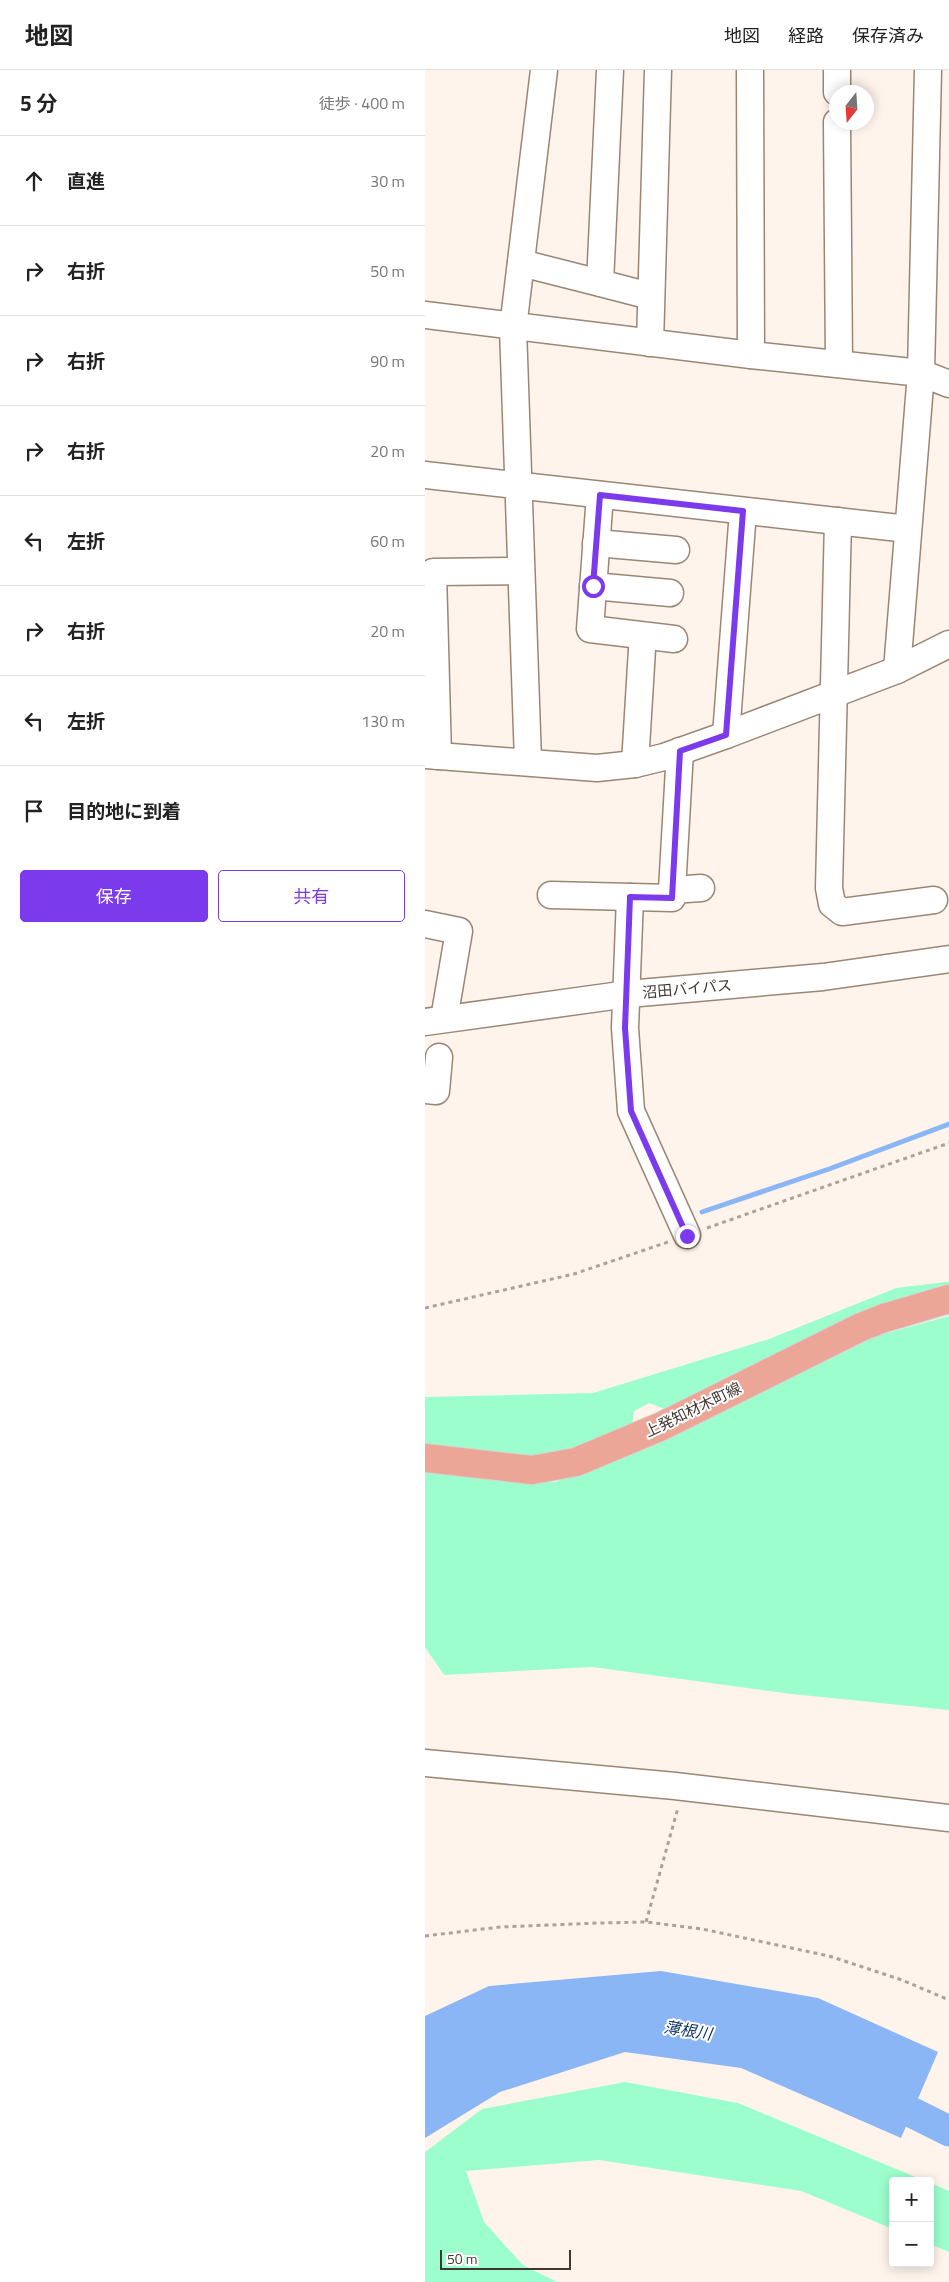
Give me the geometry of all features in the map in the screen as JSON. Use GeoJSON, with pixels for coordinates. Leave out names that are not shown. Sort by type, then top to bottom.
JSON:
{"type":"FeatureCollection","features":[{"type":"Feature","properties":{"kind":"main road","name":"上発知材木町線"},"geometry":{"type":"LineString","coordinates":[[425,1458],[532,1470],[576,1462],[662,1426],[861,1327],[884,1318],[949,1299]]}},
{"type":"Feature","properties":{"kind":"street"},"geometry":{"type":"LineString","coordinates":[[528,761],[513,328],[544,70]]}},
{"type":"Feature","properties":{"kind":"street"},"geometry":{"type":"LineString","coordinates":[[600,283],[610,70]]}},
{"type":"Feature","properties":{"kind":"street"},"geometry":{"type":"LineString","coordinates":[[650,343],[658,70]]}},
{"type":"Feature","properties":{"kind":"street"},"geometry":{"type":"LineString","coordinates":[[749,70],[751,356]]}},
{"type":"Feature","properties":{"kind":"street"},"geometry":{"type":"LineString","coordinates":[[837,70],[837,85]]}},
{"type":"Feature","properties":{"kind":"street"},"geometry":{"type":"LineString","coordinates":[[897,670],[921,373],[928,70]]}},
{"type":"Feature","properties":{"kind":"street"},"geometry":{"type":"LineString","coordinates":[[837,130],[839,364]]}},
{"type":"Feature","properties":{"kind":"street"},"geometry":{"type":"LineString","coordinates":[[521,263],[650,296]]}},
{"type":"Feature","properties":{"kind":"street"},"geometry":{"type":"LineString","coordinates":[[425,315],[513,328],[751,356],[921,373],[949,384]]}},
{"type":"Feature","properties":{"kind":"street"},"geometry":{"type":"LineString","coordinates":[[425,475],[908,529]]}},
{"type":"Feature","properties":{"kind":"street"},"geometry":{"type":"LineString","coordinates":[[600,495],[589,628],[674,638]]}},
{"type":"Feature","properties":{"kind":"street"},"geometry":{"type":"LineString","coordinates":[[726,735],[743,511]]}},
{"type":"Feature","properties":{"kind":"street"},"geometry":{"type":"LineString","coordinates":[[838,521],[837,889],[832,904],[842,912],[934,900]]}},
{"type":"Feature","properties":{"kind":"street"},"geometry":{"type":"LineString","coordinates":[[597,543],[676,550]]}},
{"type":"Feature","properties":{"kind":"street"},"geometry":{"type":"LineString","coordinates":[[521,571],[433,572],[431,756],[528,761],[597,768],[635,764],[726,735],[897,670],[949,644]]}},
{"type":"Feature","properties":{"kind":"street"},"geometry":{"type":"LineString","coordinates":[[593,586],[670,593]]}},
{"type":"Feature","properties":{"kind":"street"},"geometry":{"type":"LineString","coordinates":[[635,764],[642,649]]}},
{"type":"Feature","properties":{"kind":"street"},"geometry":{"type":"LineString","coordinates":[[551,895],[672,898],[680,751]]}},
{"type":"Feature","properties":{"kind":"street"},"geometry":{"type":"LineString","coordinates":[[672,890],[701,888]]}},
{"type":"Feature","properties":{"kind":"street"},"geometry":{"type":"LineString","coordinates":[[630,897],[628,994],[625,1028],[631,1111],[687,1236]]}},
{"type":"Feature","properties":{"kind":"street"},"geometry":{"type":"LineString","coordinates":[[425,924],[459,930],[434,1021]]}},
{"type":"Feature","properties":{"kind":"street","name":"沼田バイパス"},"geometry":{"type":"LineString","coordinates":[[434,1021],[628,994],[823,977],[949,959]]}},
{"type":"Feature","properties":{"kind":"street"},"geometry":{"type":"LineString","coordinates":[[425,1090],[436,1091],[439,1057]]}},
{"type":"Feature","properties":{"kind":"street"},"geometry":{"type":"LineString","coordinates":[[425,1763],[675,1786],[949,1818]]}},
{"type":"Feature","properties":{"kind":"path"},"geometry":{"type":"LineString","coordinates":[[646,1922],[680,1799],[675,1786]]}},
{"type":"Feature","properties":{"kind":"path"},"geometry":{"type":"LineString","coordinates":[[425,1936],[500,1928],[646,1922],[702,1929],[829,1956],[902,1980],[949,2000]]}},
{"type":"Feature","properties":{"kind":"green space"},"geometry":{"type":"Polygon","coordinates":[[[949,1282],[949,1290],[670,1411],[649,1403],[634,1411],[631,1431],[598,1446],[521,1462],[425,1451],[425,1397],[593,1393],[769,1339],[896,1288],[949,1282]]]}},
{"type":"Feature","properties":{"kind":"green space"},"geometry":{"type":"Polygon","coordinates":[[[949,1316],[949,1710],[792,1694],[592,1667],[444,1675],[425,1647],[425,1468],[504,1482],[555,1482],[609,1463],[876,1336],[949,1316]]]}},
{"type":"Feature","properties":{"kind":"green space"},"geometry":{"type":"Polygon","coordinates":[[[625,2082],[738,2103],[915,2177],[889,2177],[889,2227],[801,2191],[599,2160],[466,2171],[484,2222],[523,2265],[557,2282],[425,2282],[425,2152],[482,2109],[625,2082]]]}},
{"type":"Feature","properties":{"kind":"green space"},"geometry":{"type":"Polygon","coordinates":[[[934,2185],[949,2191],[949,2252],[934,2246],[934,2185]]]}},
{"type":"Feature","properties":{"kind":"water"},"geometry":{"type":"Polygon","coordinates":[[[661,1971],[818,1998],[938,2052],[901,2138],[741,2068],[625,2052],[500,2092],[425,2138],[425,2016],[489,1986],[661,1971]]]}},
{"type":"Feature","properties":{"kind":"waterway"},"geometry":{"type":"LineString","coordinates":[[702,1212],[829,1169],[949,1124]]}},
{"type":"Feature","properties":{"kind":"waterway","name":"薄根川"},"geometry":{"type":"LineString","coordinates":[[875,2094],[949,2131]]}},
{"type":"Feature","properties":{"kind":"route"},"geometry":{"type":"LineString","coordinates":[[593,586],[600,495],[743,511],[726,735],[680,751],[672,898],[630,897],[628,994],[625,1028],[631,1111],[687,1236]]}}]}
